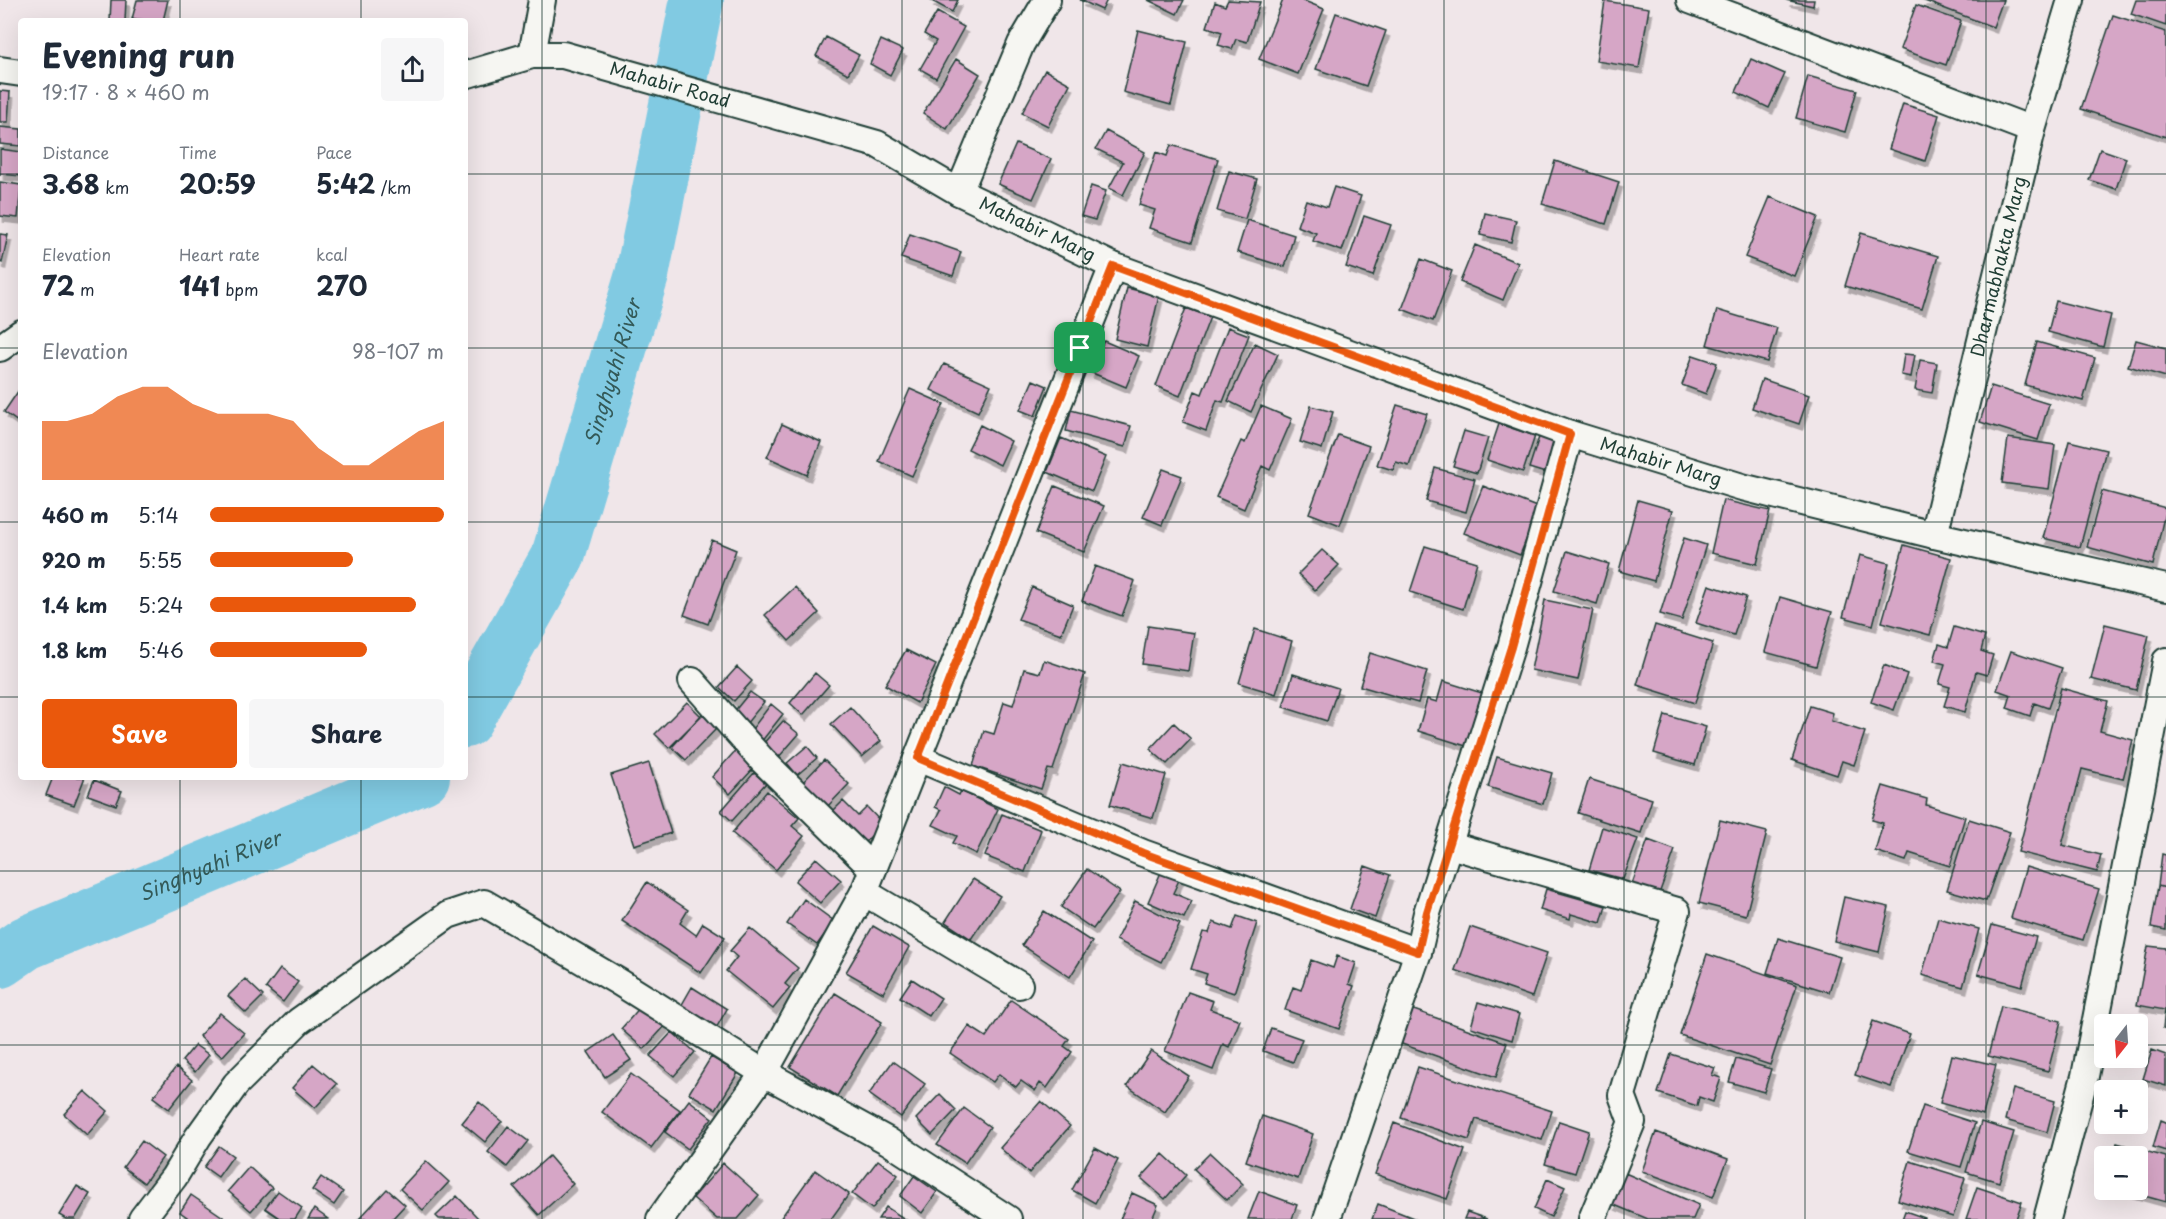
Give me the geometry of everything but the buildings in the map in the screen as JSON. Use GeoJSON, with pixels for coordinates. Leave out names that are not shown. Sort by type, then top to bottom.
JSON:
{"type":"FeatureCollection","features":[{"type":"Feature","properties":{"kind":"street"},"geometry":{"type":"LineString","coordinates":[[468,74],[532,55],[542,0]]}},
{"type":"Feature","properties":{"kind":"street"},"geometry":{"type":"LineString","coordinates":[[959,192],[1021,44],[1047,0]]}},
{"type":"Feature","properties":{"kind":"street"},"geometry":{"type":"LineString","coordinates":[[1690,0],[2032,130]]}},
{"type":"Feature","properties":{"kind":"street","name":"Dharmabhakta Marg"},"geometry":{"type":"LineString","coordinates":[[1934,535],[2032,130],[2071,0]]}},
{"type":"Feature","properties":{"kind":"street","name":"Mahabir Road"},"geometry":{"type":"LineString","coordinates":[[532,55],[563,55],[775,114]]}},
{"type":"Feature","properties":{"kind":"street"},"geometry":{"type":"LineString","coordinates":[[0,70],[18,73]]}},
{"type":"Feature","properties":{"kind":"street","name":"Mahabir Marg"},"geometry":{"type":"LineString","coordinates":[[775,114],[877,144],[959,192],[1113,266],[1570,434],[1742,487],[1934,535],[2166,588]]}},
{"type":"Feature","properties":{"kind":"street"},"geometry":{"type":"LineString","coordinates":[[660,1219],[764,1073],[869,881],[1113,266]]}},
{"type":"Feature","properties":{"kind":"street"},"geometry":{"type":"LineString","coordinates":[[0,348],[18,335]]}},
{"type":"Feature","properties":{"kind":"street"},"geometry":{"type":"LineString","coordinates":[[1327,1219],[1418,952],[1511,647],[1570,434]]}},
{"type":"Feature","properties":{"kind":"street"},"geometry":{"type":"LineString","coordinates":[[2047,1219],[2085,1076],[2166,661]]}},
{"type":"Feature","properties":{"kind":"street"},"geometry":{"type":"LineString","coordinates":[[692,681],[869,881],[1019,986]]}},
{"type":"Feature","properties":{"kind":"street"},"geometry":{"type":"LineString","coordinates":[[918,758],[1143,853],[1418,952]]}},
{"type":"Feature","properties":{"kind":"street"},"geometry":{"type":"LineString","coordinates":[[1450,845],[1677,911],[1622,1095],[1632,1122],[1592,1219]]}},
{"type":"Feature","properties":{"kind":"street"},"geometry":{"type":"LineString","coordinates":[[142,1219],[174,1177],[198,1137],[236,1084],[299,1021],[448,915],[484,903],[619,982],[764,1073],[888,1141],[1008,1219]]}},
{"type":"Feature","properties":{"kind":"waterway","name":"Singhyahi River"},"geometry":{"type":"LineString","coordinates":[[468,716],[558,556],[642,275],[697,0]]}},
{"type":"Feature","properties":{"kind":"waterway","name":"Singhyahi River"},"geometry":{"type":"LineString","coordinates":[[0,961],[26,943],[416,780]]}},
{"type":"Feature","properties":{"kind":"route"},"geometry":{"type":"LineString","coordinates":[[1113,266],[1570,434],[1511,647],[1427,912],[1418,952],[1143,853],[918,758],[1080,348],[1113,266]]}}]}
